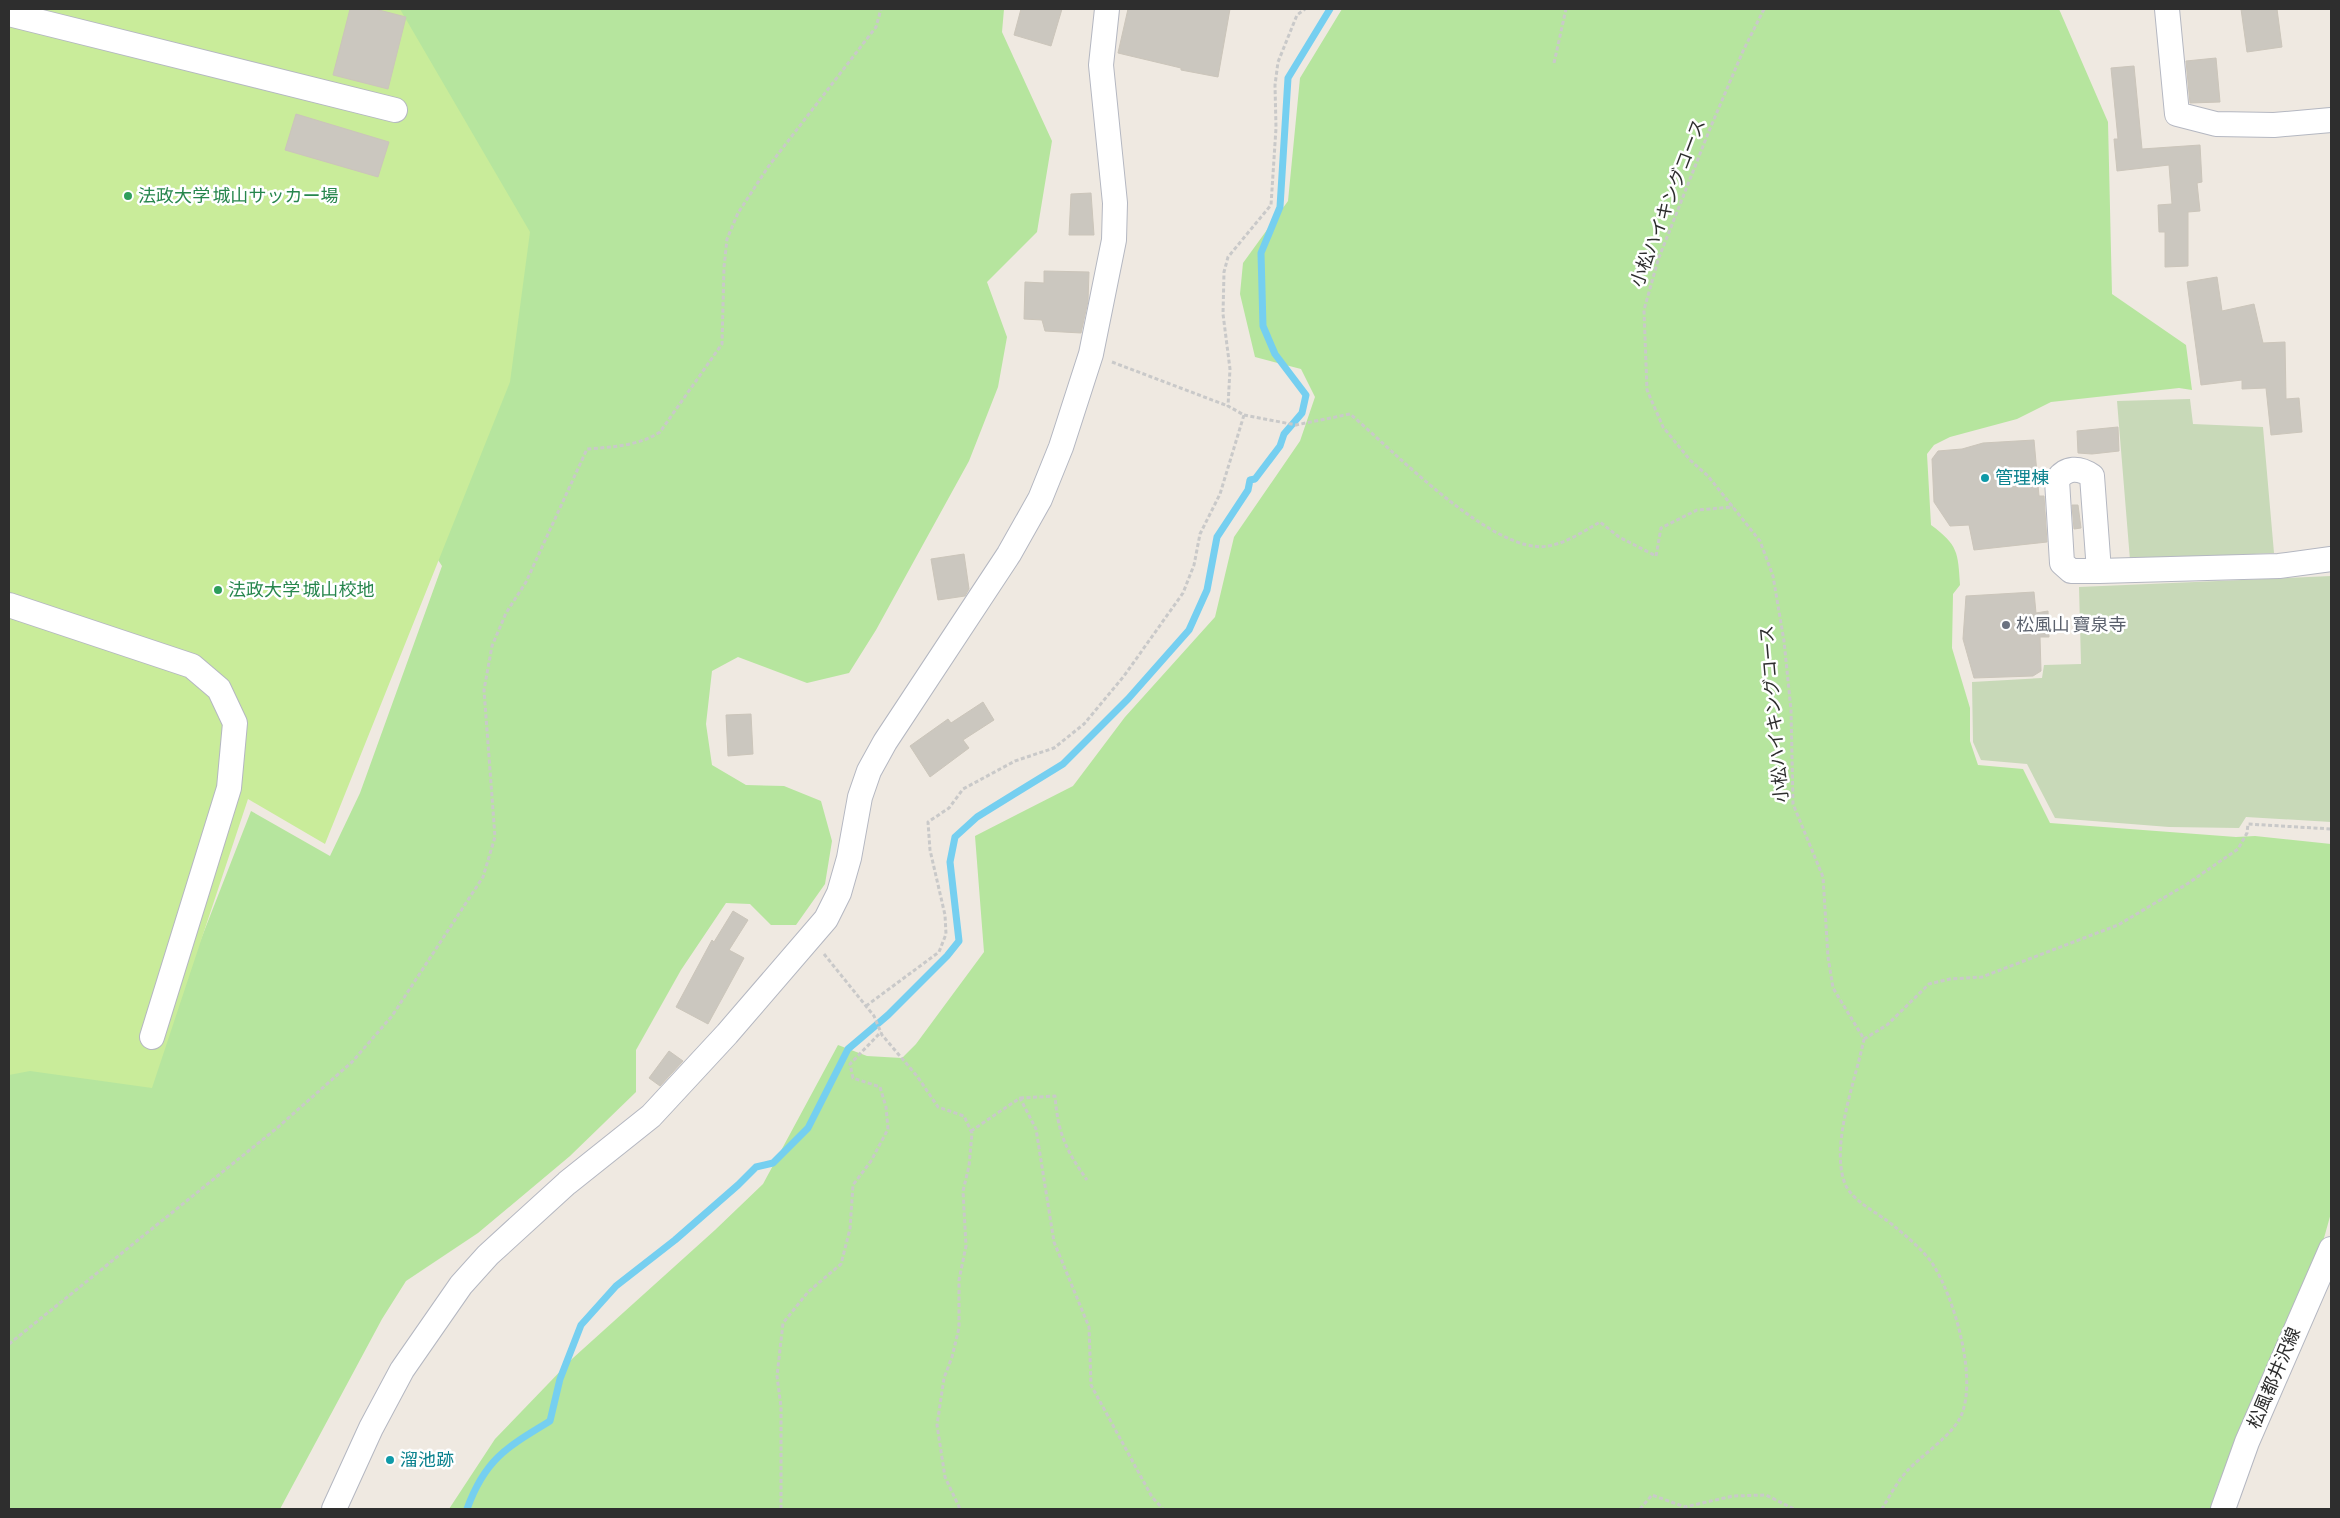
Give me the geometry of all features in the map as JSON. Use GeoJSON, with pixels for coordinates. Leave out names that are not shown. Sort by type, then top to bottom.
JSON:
{"type":"FeatureCollection","features":[{"type":"Feature","properties":{"kind":"street"},"geometry":{"type":"LineString","coordinates":[[334,1509],[371,1428],[402,1370],[461,1285],[488,1255],[560,1189],[651,1116],[812,939],[826,919],[839,893],[849,858],[860,797],[869,771],[885,742],[1008,554],[1040,499],[1061,448],[1091,354],[1114,240],[1115,203],[1102,65],[1107,9]]}},
{"type":"Feature","properties":{"kind":"street"},"geometry":{"type":"LineString","coordinates":[[2167,9],[2177,114],[2216,124],[2274,125],[2331,120]]}},
{"type":"Feature","properties":{"kind":"street"},"geometry":{"type":"LineString","coordinates":[[9,14],[395,110]]}},
{"type":"Feature","properties":{"kind":"street"},"geometry":{"type":"LineString","coordinates":[[2099,571],[2279,566],[2331,559]]}},
{"type":"Feature","properties":{"kind":"street"},"geometry":{"type":"LineString","coordinates":[[9,605],[192,666],[219,689],[235,723],[229,788],[152,1036]]}},
{"type":"Feature","properties":{"kind":"street","name":"松風都井沢線"},"geometry":{"type":"LineString","coordinates":[[2223,1509],[2247,1442],[2331,1249]]}},
{"type":"Feature","properties":{"kind":"path"},"geometry":{"type":"LineString","coordinates":[[9,1344],[277,1128],[352,1062],[392,1016],[478,885],[483,877],[495,837],[484,690],[492,646],[506,613],[526,582],[586,449],[621,446],[646,440],[660,432],[722,344],[724,267],[728,239],[738,213],[768,167],[876,27],[881,9]]}},
{"type":"Feature","properties":{"kind":"path"},"geometry":{"type":"LineString","coordinates":[[1228,406],[1230,369],[1223,314],[1224,272],[1228,256],[1271,204],[1276,128],[1275,85],[1278,62],[1297,15],[1305,9]]}},
{"type":"Feature","properties":{"kind":"path"},"geometry":{"type":"LineString","coordinates":[[1554,63],[1566,9]]}},
{"type":"Feature","properties":{"kind":"path","name":"小松ハイキングコース"},"geometry":{"type":"LineString","coordinates":[[1764,9],[1743,51],[1687,183],[1658,260],[1644,310],[1647,390],[1663,427],[1734,507],[1760,541],[1773,576],[1784,641],[1791,710],[1794,804],[1822,877],[1828,957],[1833,988],[1864,1040]]}},
{"type":"Feature","properties":{"kind":"path"},"geometry":{"type":"LineString","coordinates":[[1091,354],[1228,406],[1244,415],[1296,424],[1350,414],[1458,508],[1492,530],[1527,546],[1548,546],[1571,538],[1600,522],[1619,537],[1656,556],[1661,528],[1697,510],[1734,507]]}},
{"type":"Feature","properties":{"kind":"path"},"geometry":{"type":"LineString","coordinates":[[866,1006],[939,952],[946,934],[946,915],[930,850],[928,822],[949,808],[963,789],[1015,761],[1054,748],[1084,724],[1124,676],[1183,593],[1194,565],[1200,534],[1220,494],[1244,415]]}},
{"type":"Feature","properties":{"kind":"path"},"geometry":{"type":"LineString","coordinates":[[1882,1509],[1905,1472],[1936,1446],[1960,1419],[1968,1394],[1966,1366],[1948,1291],[1931,1262],[1894,1226],[1858,1199],[1844,1182],[1841,1141],[1864,1040],[1887,1025],[1930,984],[1950,979],[1982,977],[2118,925],[2187,884],[2238,849],[2247,833],[2248,824],[2331,829]]}},
{"type":"Feature","properties":{"kind":"path"},"geometry":{"type":"LineString","coordinates":[[812,939],[874,1016],[882,1034],[917,1076],[938,1107],[964,1116],[972,1132],[969,1166],[963,1191],[966,1246],[959,1280],[959,1328],[952,1357],[944,1378],[937,1425],[945,1477],[960,1509]]}},
{"type":"Feature","properties":{"kind":"path"},"geometry":{"type":"LineString","coordinates":[[782,1509],[781,1407],[777,1376],[783,1323],[808,1292],[841,1264],[850,1229],[853,1185],[871,1161],[888,1129],[886,1107],[880,1087],[853,1078],[850,1064],[882,1034]]}},
{"type":"Feature","properties":{"kind":"path"},"geometry":{"type":"LineString","coordinates":[[972,1132],[1020,1098],[1055,1096],[1057,1124],[1069,1153],[1087,1180]]}},
{"type":"Feature","properties":{"kind":"path"},"geometry":{"type":"LineString","coordinates":[[1020,1098],[1036,1129],[1054,1242],[1089,1327],[1091,1385],[1152,1497],[1163,1509]]}},
{"type":"Feature","properties":{"kind":"path"},"geometry":{"type":"LineString","coordinates":[[1640,1509],[1652,1495],[1685,1507],[1734,1496],[1766,1495],[1794,1509]]}},
{"type":"Feature","properties":{"kind":"green space","name":"法政大学 城山校地"},"geometry":{"type":"Polygon","coordinates":[[[9,9],[400,9],[530,232],[510,382],[325,844],[248,799],[152,1088],[30,1071],[9,1075],[9,9]]]}},
{"type":"Feature","properties":{"kind":"green space"},"geometry":{"type":"Polygon","coordinates":[[[372,9],[1004,9],[1002,32],[1052,141],[1037,232],[987,282],[1007,337],[998,387],[969,461],[876,630],[849,673],[807,683],[738,657],[712,671],[706,724],[712,765],[746,785],[784,786],[821,801],[832,841],[825,884],[796,925],[771,925],[750,904],[726,903],[681,970],[636,1050],[636,1092],[570,1156],[478,1233],[406,1281],[382,1319],[280,1509],[9,1509],[9,1050],[148,1075],[251,811],[330,856],[360,793],[442,566],[386,481],[372,9]]]}},
{"type":"Feature","properties":{"kind":"green space"},"geometry":{"type":"Polygon","coordinates":[[[1342,9],[2059,9],[2108,122],[2112,294],[2186,345],[2192,390],[2179,388],[2051,402],[2017,419],[1950,437],[1934,445],[1927,454],[1931,525],[1952,544],[1957,557],[1960,585],[1953,594],[1952,648],[1970,708],[1970,741],[1978,765],[2023,769],[2050,823],[2236,837],[2255,836],[2331,844],[2331,1213],[2324,1238],[2218,1485],[2211,1509],[449,1509],[495,1439],[573,1358],[715,1230],[763,1184],[838,1045],[867,1056],[902,1058],[916,1044],[984,952],[975,836],[1073,786],[1125,717],[1215,617],[1234,537],[1300,441],[1315,397],[1301,369],[1255,357],[1240,294],[1243,263],[1288,201],[1300,78],[1342,9]]]}},
{"type":"Feature","properties":{"kind":"green space"},"geometry":{"type":"Polygon","coordinates":[[[2190,399],[2193,424],[2263,427],[2274,553],[2130,560],[2117,401],[2190,399]]]}},
{"type":"Feature","properties":{"kind":"green space"},"geometry":{"type":"Polygon","coordinates":[[[2331,576],[2331,822],[2246,817],[2239,828],[2169,827],[2055,818],[2027,764],[1981,760],[1973,742],[1972,682],[2042,678],[2044,665],[2081,664],[2079,587],[2331,576]]]}},
{"type":"Feature","properties":{"kind":"building"},"geometry":{"type":"Polygon","coordinates":[[[350,9],[375,9],[406,17],[388,89],[333,75],[350,9]]]}},
{"type":"Feature","properties":{"kind":"building"},"geometry":{"type":"Polygon","coordinates":[[[1021,9],[1062,9],[1051,46],[1014,35],[1021,9]]]}},
{"type":"Feature","properties":{"kind":"building"},"geometry":{"type":"Polygon","coordinates":[[[1128,9],[1230,9],[1218,77],[1181,70],[1181,68],[1118,53],[1128,9]]]}},
{"type":"Feature","properties":{"kind":"building"},"geometry":{"type":"Polygon","coordinates":[[[2241,9],[2277,9],[2282,47],[2247,52],[2241,9]]]}},
{"type":"Feature","properties":{"kind":"building"},"geometry":{"type":"Polygon","coordinates":[[[2216,58],[2220,102],[2190,103],[2186,61],[2216,58]]]}},
{"type":"Feature","properties":{"kind":"building"},"geometry":{"type":"Polygon","coordinates":[[[2134,66],[2142,149],[2200,145],[2202,182],[2197,183],[2200,211],[2188,212],[2188,266],[2165,267],[2165,232],[2159,232],[2158,205],[2172,204],[2169,165],[2117,171],[2114,139],[2118,139],[2111,68],[2134,66]]]}},
{"type":"Feature","properties":{"kind":"building"},"geometry":{"type":"Polygon","coordinates":[[[296,114],[389,142],[378,177],[285,150],[296,114]]]}},
{"type":"Feature","properties":{"kind":"building"},"geometry":{"type":"Polygon","coordinates":[[[1091,193],[1094,235],[1069,235],[1071,194],[1091,193]]]}},
{"type":"Feature","properties":{"kind":"building"},"geometry":{"type":"Polygon","coordinates":[[[1044,271],[1089,272],[1088,301],[1081,333],[1045,331],[1042,320],[1024,319],[1025,282],[1044,283],[1044,271]]]}},
{"type":"Feature","properties":{"kind":"building"},"geometry":{"type":"Polygon","coordinates":[[[2217,277],[2222,311],[2254,304],[2263,343],[2285,342],[2286,399],[2299,398],[2302,432],[2271,435],[2266,388],[2242,389],[2242,380],[2201,385],[2187,282],[2217,277]]]}},
{"type":"Feature","properties":{"kind":"building"},"geometry":{"type":"Polygon","coordinates":[[[2118,427],[2119,451],[2092,454],[2078,453],[2077,431],[2118,427]]]}},
{"type":"Feature","properties":{"kind":"building","name":"管理棟"},"geometry":{"type":"Polygon","coordinates":[[[2034,440],[2039,496],[2044,496],[2047,542],[1974,550],[1969,525],[1950,526],[1934,502],[1932,459],[1938,451],[1962,449],[1983,443],[2034,440]]]}},
{"type":"Feature","properties":{"kind":"building"},"geometry":{"type":"Polygon","coordinates":[[[2072,505],[2078,505],[2081,528],[2074,529],[2072,505]]]}},
{"type":"Feature","properties":{"kind":"building"},"geometry":{"type":"Polygon","coordinates":[[[964,554],[969,589],[965,596],[938,600],[931,559],[964,554]]]}},
{"type":"Feature","properties":{"kind":"building","name":"松風山 寶泉寺"},"geometry":{"type":"Polygon","coordinates":[[[2034,592],[2036,613],[2048,611],[2049,637],[2040,637],[2041,671],[2033,676],[1974,678],[1963,639],[1966,596],[2034,592]]]}},
{"type":"Feature","properties":{"kind":"building"},"geometry":{"type":"Polygon","coordinates":[[[983,702],[994,720],[963,740],[969,748],[930,777],[910,746],[948,719],[951,723],[983,702]]]}},
{"type":"Feature","properties":{"kind":"building"},"geometry":{"type":"Polygon","coordinates":[[[751,714],[753,754],[728,756],[726,715],[751,714]]]}},
{"type":"Feature","properties":{"kind":"building"},"geometry":{"type":"Polygon","coordinates":[[[733,911],[748,920],[729,950],[744,958],[708,1024],[676,1007],[712,940],[714,942],[733,911]]]}},
{"type":"Feature","properties":{"kind":"building"},"geometry":{"type":"Polygon","coordinates":[[[669,1051],[683,1061],[660,1086],[649,1078],[669,1051]]]}},
{"type":"Feature","properties":{"kind":"waterway"},"geometry":{"type":"LineString","coordinates":[[467,1509],[482,1478],[499,1456],[521,1439],[550,1421],[560,1379],[581,1325],[616,1286],[675,1240],[756,1167],[773,1163],[808,1128],[848,1049],[888,1015],[947,956],[959,941],[950,862],[955,837],[977,817],[1063,764],[1128,699],[1189,630],[1207,590],[1217,537],[1248,490],[1250,480],[1255,479],[1280,446],[1284,434],[1302,413],[1306,395],[1275,354],[1263,326],[1261,253],[1280,207],[1288,78],[1330,9]]}},
{"type":"Feature","properties":{"kind":"place","name":"法政大学 城山サッカー場"},"geometry":{"type":"Point","coordinates":[128,196]}},
{"type":"Feature","properties":{"kind":"place","name":"管理棟"},"geometry":{"type":"Point","coordinates":[1985,478]}},
{"type":"Feature","properties":{"kind":"place","name":"法政大学 城山校地"},"geometry":{"type":"Point","coordinates":[218,590]}},
{"type":"Feature","properties":{"kind":"place","name":"松風山 寶泉寺"},"geometry":{"type":"Point","coordinates":[2006,625]}},
{"type":"Feature","properties":{"kind":"place","name":"溜池跡"},"geometry":{"type":"Point","coordinates":[390,1460]}}]}
